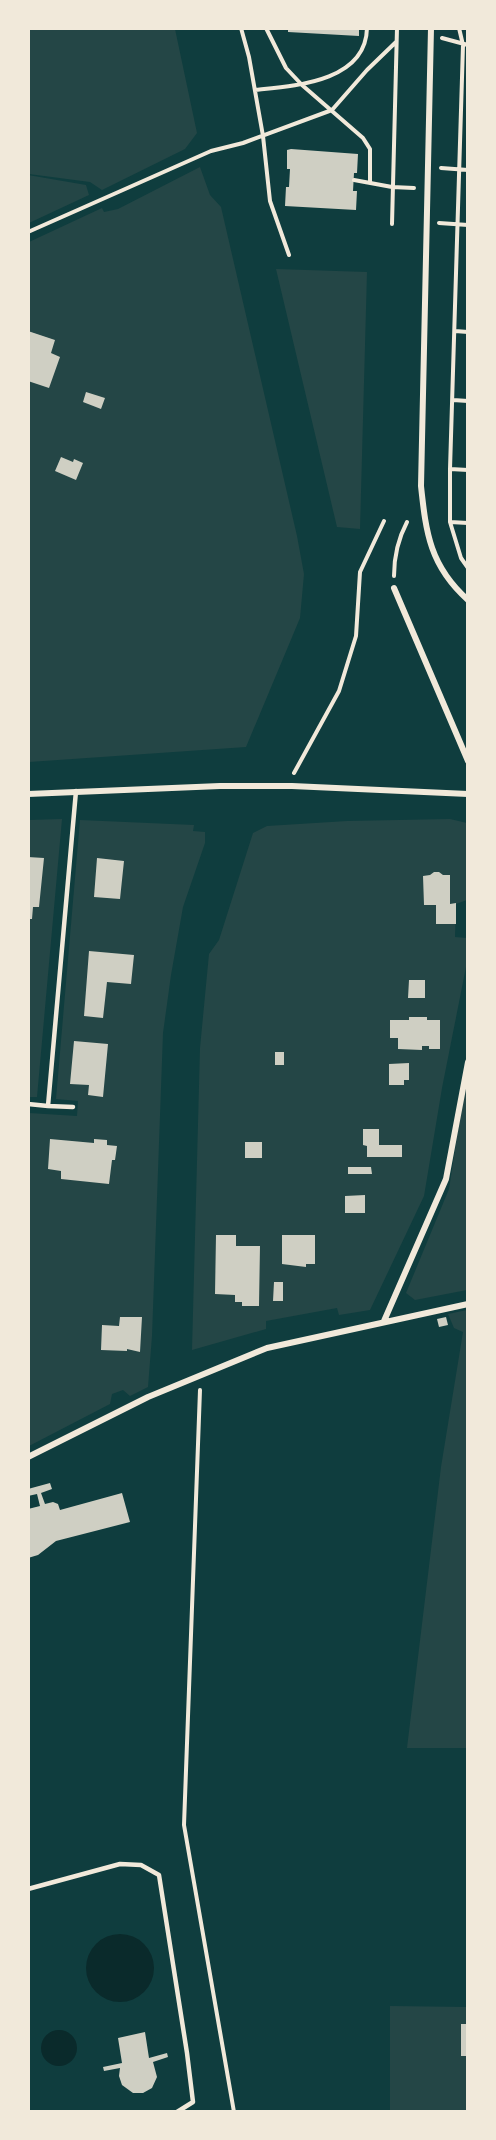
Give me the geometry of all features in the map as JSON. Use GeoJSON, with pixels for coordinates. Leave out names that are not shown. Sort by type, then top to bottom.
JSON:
{"type":"FeatureCollection","features":[{"type":"Feature","properties":{"kind":"street"},"geometry":{"type":"LineString","coordinates":[[431,32],[421,486],[426,530],[433,554],[448,580],[468,600]]}},
{"type":"Feature","properties":{"kind":"street"},"geometry":{"type":"LineString","coordinates":[[394,588],[468,761]]}},
{"type":"Feature","properties":{"kind":"street"},"geometry":{"type":"LineString","coordinates":[[28,794],[220,786],[292,786],[468,794]]}},
{"type":"Feature","properties":{"kind":"street"},"geometry":{"type":"LineString","coordinates":[[384,1321],[446,1179],[468,1062]]}},
{"type":"Feature","properties":{"kind":"street"},"geometry":{"type":"LineString","coordinates":[[28,1457],[148,1397],[267,1348],[468,1304]]}},
{"type":"Feature","properties":{"kind":"lane"},"geometry":{"type":"LineString","coordinates":[[48,1106],[76,791]]}},
{"type":"Feature","properties":{"kind":"lane"},"geometry":{"type":"LineString","coordinates":[[28,1104],[73,1107]]}},
{"type":"Feature","properties":{"kind":"lane"},"geometry":{"type":"LineString","coordinates":[[28,1889],[120,1864],[141,1865],[159,1875],[193,2102],[177,2112]]}},
{"type":"Feature","properties":{"kind":"path"},"geometry":{"type":"LineString","coordinates":[[241,28],[263,135],[270,201],[289,255]]}},
{"type":"Feature","properties":{"kind":"path"},"geometry":{"type":"LineString","coordinates":[[266,28],[286,68],[302,85],[363,138],[370,149],[370,183]]}},
{"type":"Feature","properties":{"kind":"path"},"geometry":{"type":"LineString","coordinates":[[255,90],[302,85],[350,64],[361,54],[367,38],[367,28]]}},
{"type":"Feature","properties":{"kind":"path"},"geometry":{"type":"LineString","coordinates":[[392,224],[397,28]]}},
{"type":"Feature","properties":{"kind":"path"},"geometry":{"type":"LineString","coordinates":[[459,28],[465,45],[456,224],[450,522],[461,558],[468,568]]}},
{"type":"Feature","properties":{"kind":"path"},"geometry":{"type":"LineString","coordinates":[[431,32],[465,45]]}},
{"type":"Feature","properties":{"kind":"path"},"geometry":{"type":"LineString","coordinates":[[28,232],[212,151],[243,143],[332,110],[367,70],[396,42]]}},
{"type":"Feature","properties":{"kind":"path"},"geometry":{"type":"LineString","coordinates":[[458,169],[468,170]]}},
{"type":"Feature","properties":{"kind":"path"},"geometry":{"type":"LineString","coordinates":[[354,180],[392,187],[427,188]]}},
{"type":"Feature","properties":{"kind":"path"},"geometry":{"type":"LineString","coordinates":[[456,224],[468,225]]}},
{"type":"Feature","properties":{"kind":"path"},"geometry":{"type":"LineString","coordinates":[[454,331],[468,332]]}},
{"type":"Feature","properties":{"kind":"path"},"geometry":{"type":"LineString","coordinates":[[453,400],[468,401]]}},
{"type":"Feature","properties":{"kind":"path"},"geometry":{"type":"LineString","coordinates":[[450,469],[468,470]]}},
{"type":"Feature","properties":{"kind":"path"},"geometry":{"type":"LineString","coordinates":[[294,773],[339,691],[356,636],[360,572],[384,521]]}},
{"type":"Feature","properties":{"kind":"path"},"geometry":{"type":"LineString","coordinates":[[394,588],[394,564],[399,537],[407,522]]}},
{"type":"Feature","properties":{"kind":"path"},"geometry":{"type":"LineString","coordinates":[[450,522],[468,523]]}},
{"type":"Feature","properties":{"kind":"path"},"geometry":{"type":"LineString","coordinates":[[200,1374],[184,1825],[234,2112]]}},
{"type":"Feature","properties":{"kind":"shaded area"},"geometry":{"type":"Polygon","coordinates":[[[29,28],[175,29],[197,133],[185,149],[102,190],[90,182],[29,174],[29,28]]]}},
{"type":"Feature","properties":{"kind":"shaded area"},"geometry":{"type":"Polygon","coordinates":[[[200,167],[210,195],[221,207],[297,536],[304,574],[300,618],[246,747],[29,762],[29,242],[102,208],[104,212],[118,209],[200,167]]]}},
{"type":"Feature","properties":{"kind":"shaded area"},"geometry":{"type":"Polygon","coordinates":[[[28,175],[86,185],[89,195],[29,223],[28,175]]]}},
{"type":"Feature","properties":{"kind":"shaded area"},"geometry":{"type":"Polygon","coordinates":[[[276,269],[367,272],[360,529],[337,527],[276,269]]]}},
{"type":"Feature","properties":{"kind":"shaded area"},"geometry":{"type":"Polygon","coordinates":[[[62,819],[37,1097],[29,1097],[29,820],[62,819]]]}},
{"type":"Feature","properties":{"kind":"shaded area"},"geometry":{"type":"Polygon","coordinates":[[[450,819],[467,823],[467,900],[456,904],[455,937],[467,938],[467,962],[442,1088],[424,1196],[370,1310],[339,1315],[337,1308],[266,1321],[266,1329],[192,1350],[200,1048],[209,954],[219,940],[253,833],[267,826],[347,821],[450,819]]]}},
{"type":"Feature","properties":{"kind":"shaded area"},"geometry":{"type":"Polygon","coordinates":[[[80,820],[194,825],[193,831],[205,832],[205,843],[183,907],[163,1033],[152,1336],[148,1387],[130,1396],[123,1390],[112,1394],[110,1404],[29,1446],[29,1113],[77,1116],[78,1101],[56,1099],[80,820]]]}},
{"type":"Feature","properties":{"kind":"shaded area"},"geometry":{"type":"Polygon","coordinates":[[[467,1082],[467,1290],[415,1300],[406,1293],[449,1189],[467,1082]]]}},
{"type":"Feature","properties":{"kind":"shaded area"},"geometry":{"type":"Polygon","coordinates":[[[467,1310],[467,1748],[407,1748],[441,1467],[463,1332],[454,1328],[448,1314],[467,1310]]]}},
{"type":"Feature","properties":{"kind":"shaded area"},"geometry":{"type":"Polygon","coordinates":[[[120,1934],[133,1937],[144,1944],[151,1955],[154,1968],[151,1981],[144,1992],[133,1999],[120,2002],[107,1999],[96,1992],[89,1981],[86,1968],[89,1955],[96,1944],[107,1937],[120,1934]]]}},
{"type":"Feature","properties":{"kind":"shaded area"},"geometry":{"type":"Polygon","coordinates":[[[390,2006],[467,2007],[467,2111],[390,2111],[390,2006]]]}},
{"type":"Feature","properties":{"kind":"shaded area"},"geometry":{"type":"Polygon","coordinates":[[[59,2030],[72,2035],[77,2048],[72,2061],[59,2066],[46,2061],[41,2048],[46,2035],[59,2030]]]}},
{"type":"Feature","properties":{"kind":"building"},"geometry":{"type":"Polygon","coordinates":[[[288,28],[359,28],[359,36],[288,32],[288,28]]]}},
{"type":"Feature","properties":{"kind":"building"},"geometry":{"type":"Polygon","coordinates":[[[287,150],[358,154],[353,191],[357,191],[356,210],[285,206],[290,169],[287,169],[287,150]]]}},
{"type":"Feature","properties":{"kind":"building"},"geometry":{"type":"Polygon","coordinates":[[[28,331],[55,340],[51,353],[60,357],[49,388],[28,381],[28,331]]]}},
{"type":"Feature","properties":{"kind":"building"},"geometry":{"type":"Polygon","coordinates":[[[86,392],[105,398],[101,409],[83,402],[86,392]]]}},
{"type":"Feature","properties":{"kind":"building"},"geometry":{"type":"Polygon","coordinates":[[[61,457],[83,463],[76,480],[55,471],[61,457]]]}},
{"type":"Feature","properties":{"kind":"building"},"geometry":{"type":"Polygon","coordinates":[[[28,857],[44,858],[39,907],[33,907],[32,919],[28,919],[28,857]]]}},
{"type":"Feature","properties":{"kind":"building"},"geometry":{"type":"Polygon","coordinates":[[[97,858],[124,861],[120,899],[94,897],[97,858]]]}},
{"type":"Feature","properties":{"kind":"building"},"geometry":{"type":"Polygon","coordinates":[[[434,872],[450,875],[450,904],[456,903],[456,924],[436,924],[436,905],[424,905],[423,876],[434,872]]]}},
{"type":"Feature","properties":{"kind":"building"},"geometry":{"type":"Polygon","coordinates":[[[89,951],[134,955],[131,984],[107,982],[103,1018],[84,1016],[89,951]]]}},
{"type":"Feature","properties":{"kind":"building"},"geometry":{"type":"Polygon","coordinates":[[[409,980],[425,980],[425,998],[408,998],[409,980]]]}},
{"type":"Feature","properties":{"kind":"building"},"geometry":{"type":"Polygon","coordinates":[[[409,1017],[440,1020],[440,1049],[429,1049],[429,1046],[422,1046],[422,1050],[398,1049],[398,1038],[390,1038],[390,1020],[409,1020],[409,1017]]]}},
{"type":"Feature","properties":{"kind":"building"},"geometry":{"type":"Polygon","coordinates":[[[74,1041],[108,1044],[103,1097],[88,1095],[89,1085],[70,1084],[74,1041]]]}},
{"type":"Feature","properties":{"kind":"building"},"geometry":{"type":"Polygon","coordinates":[[[275,1052],[284,1052],[284,1065],[275,1065],[275,1052]]]}},
{"type":"Feature","properties":{"kind":"building"},"geometry":{"type":"Polygon","coordinates":[[[409,1063],[409,1080],[404,1080],[404,1085],[389,1085],[389,1064],[409,1063]]]}},
{"type":"Feature","properties":{"kind":"building"},"geometry":{"type":"Polygon","coordinates":[[[363,1129],[379,1129],[379,1145],[402,1145],[402,1157],[367,1157],[367,1146],[363,1145],[363,1129]]]}},
{"type":"Feature","properties":{"kind":"building"},"geometry":{"type":"Polygon","coordinates":[[[50,1139],[94,1143],[94,1139],[107,1140],[107,1145],[117,1146],[115,1160],[112,1160],[109,1184],[61,1179],[61,1171],[48,1169],[50,1139]]]}},
{"type":"Feature","properties":{"kind":"building"},"geometry":{"type":"Polygon","coordinates":[[[245,1142],[262,1142],[262,1158],[245,1158],[245,1142]]]}},
{"type":"Feature","properties":{"kind":"building"},"geometry":{"type":"Polygon","coordinates":[[[348,1167],[371,1167],[372,1174],[348,1174],[348,1167]]]}},
{"type":"Feature","properties":{"kind":"building"},"geometry":{"type":"Polygon","coordinates":[[[365,1195],[365,1213],[345,1213],[345,1196],[365,1195]]]}},
{"type":"Feature","properties":{"kind":"building"},"geometry":{"type":"Polygon","coordinates":[[[216,1235],[236,1235],[236,1246],[260,1246],[259,1306],[242,1306],[242,1302],[235,1302],[235,1295],[215,1294],[216,1235]]]}},
{"type":"Feature","properties":{"kind":"building"},"geometry":{"type":"Polygon","coordinates":[[[282,1235],[315,1235],[315,1264],[306,1264],[306,1267],[282,1264],[282,1235]]]}},
{"type":"Feature","properties":{"kind":"building"},"geometry":{"type":"Polygon","coordinates":[[[274,1282],[283,1282],[283,1301],[273,1301],[274,1282]]]}},
{"type":"Feature","properties":{"kind":"building"},"geometry":{"type":"Polygon","coordinates":[[[120,1317],[142,1317],[140,1352],[127,1349],[127,1351],[101,1350],[102,1325],[119,1326],[120,1317]]]}},
{"type":"Feature","properties":{"kind":"building"},"geometry":{"type":"Polygon","coordinates":[[[446,1317],[448,1325],[439,1327],[437,1319],[446,1317]]]}},
{"type":"Feature","properties":{"kind":"building"},"geometry":{"type":"Polygon","coordinates":[[[50,1483],[52,1489],[41,1493],[45,1504],[53,1502],[58,1504],[60,1510],[122,1493],[130,1522],[56,1541],[38,1555],[28,1558],[28,1509],[40,1506],[37,1494],[28,1496],[28,1489],[50,1483]]]}},
{"type":"Feature","properties":{"kind":"building"},"geometry":{"type":"Polygon","coordinates":[[[461,2024],[468,2024],[468,2056],[461,2056],[461,2024]]]}},
{"type":"Feature","properties":{"kind":"building"},"geometry":{"type":"Polygon","coordinates":[[[145,2032],[149,2058],[167,2053],[168,2057],[153,2062],[157,2077],[152,2088],[143,2093],[133,2093],[122,2085],[119,2076],[120,2068],[104,2071],[103,2067],[122,2063],[118,2038],[145,2032]]]}}]}
